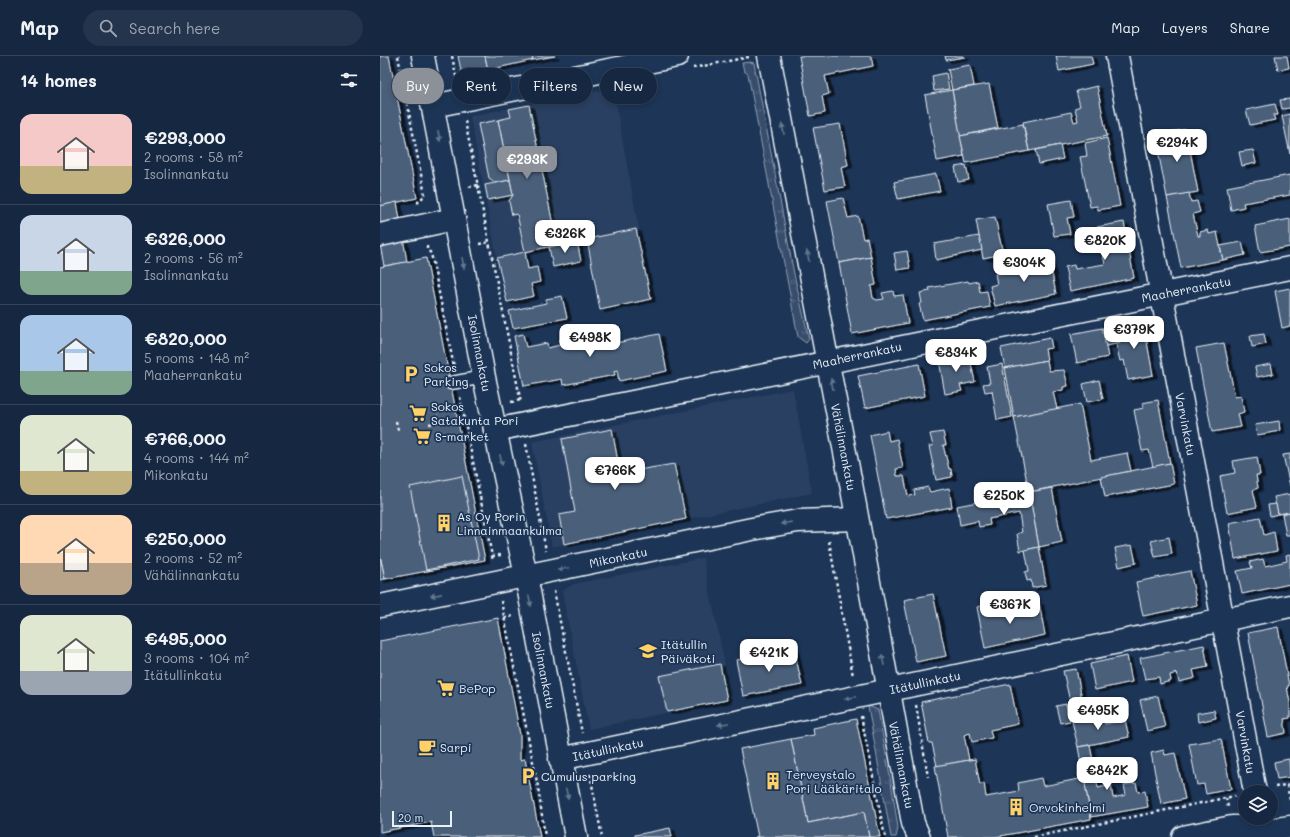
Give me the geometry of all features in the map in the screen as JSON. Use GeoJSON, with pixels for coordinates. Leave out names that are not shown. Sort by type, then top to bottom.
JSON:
{"type":"FeatureCollection","features":[{"type":"Feature","properties":{"kind":"street","name":"Isolinnankatu"},"geometry":{"type":"LineString","coordinates":[[423,56],[494,430],[526,576],[576,837]]}},
{"type":"Feature","properties":{"kind":"street","name":"Vähälinnankatu"},"geometry":{"type":"LineString","coordinates":[[760,56],[828,361],[914,832]]}},
{"type":"Feature","properties":{"kind":"street","name":"Varvinkatu"},"geometry":{"type":"LineString","coordinates":[[1117,56],[1223,620],[1246,785]]}},
{"type":"Feature","properties":{"kind":"street"},"geometry":{"type":"LineString","coordinates":[[511,92],[682,63]]}},
{"type":"Feature","properties":{"kind":"street"},"geometry":{"type":"LineString","coordinates":[[433,106],[452,103]]}},
{"type":"Feature","properties":{"kind":"street"},"geometry":{"type":"LineString","coordinates":[[380,235],[454,220]]}},
{"type":"Feature","properties":{"kind":"street","name":"Maaherrankatu"},"geometry":{"type":"LineString","coordinates":[[494,430],[1290,268]]}},
{"type":"Feature","properties":{"kind":"street","name":"Mikonkatu"},"geometry":{"type":"LineString","coordinates":[[380,606],[550,572],[752,528],[798,521],[857,519]]}},
{"type":"Feature","properties":{"kind":"street","name":"Itätullinkatu"},"geometry":{"type":"LineString","coordinates":[[560,759],[888,689],[1290,606]]}},
{"type":"Feature","properties":{"kind":"street"},"geometry":{"type":"LineString","coordinates":[[1183,837],[1240,826],[1259,831],[1290,827]]}},
{"type":"Feature","properties":{"kind":"lane"},"geometry":{"type":"LineString","coordinates":[[454,383],[484,377]]}},
{"type":"Feature","properties":{"kind":"path"},"geometry":{"type":"LineString","coordinates":[[398,56],[425,195],[418,202],[427,250],[431,253],[454,383],[497,582],[538,787],[545,837]]}},
{"type":"Feature","properties":{"kind":"path"},"geometry":{"type":"LineString","coordinates":[[682,63],[760,56]]}},
{"type":"Feature","properties":{"kind":"path"},"geometry":{"type":"LineString","coordinates":[[462,104],[529,439],[526,444],[544,546]]}},
{"type":"Feature","properties":{"kind":"path"},"geometry":{"type":"LineString","coordinates":[[429,424],[439,422],[438,414]]}},
{"type":"Feature","properties":{"kind":"path"},"geometry":{"type":"LineString","coordinates":[[396,421],[398,430]]}},
{"type":"Feature","properties":{"kind":"path"},"geometry":{"type":"LineString","coordinates":[[550,572],[602,837]]}},
{"type":"Feature","properties":{"kind":"path"},"geometry":{"type":"LineString","coordinates":[[1287,785],[1290,800]]}},
{"type":"Feature","properties":{"kind":"path"},"geometry":{"type":"LineString","coordinates":[[1034,837],[1238,796]]}},
{"type":"Feature","properties":{"kind":"shaded area"},"geometry":{"type":"Polygon","coordinates":[[[600,91],[600,104],[616,104],[639,230],[497,258],[470,116],[531,104],[592,104],[592,92],[600,91]]]}},
{"type":"Feature","properties":{"kind":"shaded area"},"geometry":{"type":"Polygon","coordinates":[[[793,389],[812,493],[552,547],[532,442],[793,389]]]}},
{"type":"Feature","properties":{"kind":"shaded area","name":"Itätullin Päiväkoti"},"geometry":{"type":"Polygon","coordinates":[[[703,558],[732,699],[589,729],[562,591],[574,584],[703,558]]]}},
{"type":"Feature","properties":{"kind":"green space"},"geometry":{"type":"Polygon","coordinates":[[[742,63],[754,63],[794,274],[809,339],[806,343],[798,337],[748,74],[744,71],[742,63]]]}},
{"type":"Feature","properties":{"kind":"green space"},"geometry":{"type":"Polygon","coordinates":[[[868,706],[878,710],[898,828],[896,837],[891,837],[868,706]]]}},
{"type":"Feature","properties":{"kind":"building"},"geometry":{"type":"Polygon","coordinates":[[[380,56],[389,56],[392,71],[392,104],[398,104],[417,198],[380,206],[380,56]]]}},
{"type":"Feature","properties":{"kind":"building"},"geometry":{"type":"Polygon","coordinates":[[[458,56],[485,56],[488,68],[461,68],[458,56]]]}},
{"type":"Feature","properties":{"kind":"building"},"geometry":{"type":"Polygon","coordinates":[[[485,56],[532,56],[533,60],[497,68],[488,68],[485,56]]]}},
{"type":"Feature","properties":{"kind":"building"},"geometry":{"type":"Polygon","coordinates":[[[532,56],[555,56],[533,60],[532,56]]]}},
{"type":"Feature","properties":{"kind":"building"},"geometry":{"type":"Polygon","coordinates":[[[799,56],[871,56],[873,66],[825,76],[829,94],[822,96],[825,113],[810,116],[799,56]]]}},
{"type":"Feature","properties":{"kind":"building"},"geometry":{"type":"Polygon","coordinates":[[[945,56],[964,56],[965,57],[946,60],[945,56]]]}},
{"type":"Feature","properties":{"kind":"building"},"geometry":{"type":"Polygon","coordinates":[[[1056,56],[1091,56],[1093,64],[1059,71],[1056,56]]]}},
{"type":"Feature","properties":{"kind":"building"},"geometry":{"type":"Polygon","coordinates":[[[1275,56],[1287,56],[1289,68],[1278,70],[1275,56]]]}},
{"type":"Feature","properties":{"kind":"building"},"geometry":{"type":"Polygon","coordinates":[[[970,65],[974,86],[952,90],[948,69],[970,65]]]}},
{"type":"Feature","properties":{"kind":"building"},"geometry":{"type":"Polygon","coordinates":[[[946,73],[949,89],[934,91],[932,76],[946,73]]]}},
{"type":"Feature","properties":{"kind":"building"},"geometry":{"type":"Polygon","coordinates":[[[989,84],[998,128],[960,136],[952,90],[989,84]]]}},
{"type":"Feature","properties":{"kind":"building"},"geometry":{"type":"Polygon","coordinates":[[[1097,86],[1107,136],[1029,151],[1023,122],[1071,112],[1074,122],[1078,121],[1075,108],[1080,106],[1076,91],[1097,86]]]}},
{"type":"Feature","properties":{"kind":"building"},"geometry":{"type":"Polygon","coordinates":[[[952,90],[964,156],[937,161],[925,95],[952,90]]]}},
{"type":"Feature","properties":{"kind":"building"},"geometry":{"type":"Polygon","coordinates":[[[1290,99],[1290,108],[1282,109],[1280,100],[1290,99]]]}},
{"type":"Feature","properties":{"kind":"building"},"geometry":{"type":"Polygon","coordinates":[[[1275,104],[1278,115],[1273,115],[1275,120],[1250,125],[1246,110],[1275,104]]]}},
{"type":"Feature","properties":{"kind":"building"},"geometry":{"type":"Polygon","coordinates":[[[529,105],[557,245],[525,252],[517,214],[512,215],[509,201],[513,195],[498,120],[511,117],[509,109],[529,105]]]}},
{"type":"Feature","properties":{"kind":"building"},"geometry":{"type":"Polygon","coordinates":[[[1290,114],[1290,154],[1282,116],[1290,114]]]}},
{"type":"Feature","properties":{"kind":"building"},"geometry":{"type":"Polygon","coordinates":[[[498,120],[510,180],[496,183],[489,178],[478,124],[498,120]]]}},
{"type":"Feature","properties":{"kind":"building"},"geometry":{"type":"Polygon","coordinates":[[[840,124],[848,165],[841,167],[845,187],[825,190],[813,128],[840,124]]]}},
{"type":"Feature","properties":{"kind":"building"},"geometry":{"type":"Polygon","coordinates":[[[1023,124],[1029,151],[966,163],[960,136],[1023,124]]]}},
{"type":"Feature","properties":{"kind":"building"},"geometry":{"type":"Polygon","coordinates":[[[1186,129],[1198,192],[1167,197],[1155,135],[1186,129]]]}},
{"type":"Feature","properties":{"kind":"building"},"geometry":{"type":"Polygon","coordinates":[[[1107,138],[1120,206],[1098,210],[1097,206],[1090,207],[1080,157],[1087,156],[1085,143],[1107,138]]]}},
{"type":"Feature","properties":{"kind":"building"},"geometry":{"type":"Polygon","coordinates":[[[1060,145],[1063,159],[1039,164],[1036,150],[1060,145]]]}},
{"type":"Feature","properties":{"kind":"building"},"geometry":{"type":"Polygon","coordinates":[[[1253,150],[1256,163],[1242,166],[1239,152],[1253,150]]]}},
{"type":"Feature","properties":{"kind":"building"},"geometry":{"type":"Polygon","coordinates":[[[966,165],[969,180],[958,182],[955,167],[966,165]]]}},
{"type":"Feature","properties":{"kind":"building"},"geometry":{"type":"Polygon","coordinates":[[[936,174],[940,191],[898,199],[894,182],[936,174]]]}},
{"type":"Feature","properties":{"kind":"building"},"geometry":{"type":"Polygon","coordinates":[[[1290,175],[1290,195],[1243,203],[1244,207],[1231,210],[1227,187],[1290,175]]]}},
{"type":"Feature","properties":{"kind":"building"},"geometry":{"type":"Polygon","coordinates":[[[510,180],[513,195],[488,200],[485,185],[510,180]]]}},
{"type":"Feature","properties":{"kind":"building"},"geometry":{"type":"Polygon","coordinates":[[[1189,193],[1191,202],[1197,201],[1200,212],[1193,214],[1198,236],[1200,236],[1200,232],[1208,230],[1209,234],[1217,232],[1223,260],[1181,268],[1167,197],[1189,193]]]}},
{"type":"Feature","properties":{"kind":"building"},"geometry":{"type":"Polygon","coordinates":[[[843,198],[848,218],[858,216],[863,239],[867,238],[871,257],[839,263],[827,201],[843,198]]]}},
{"type":"Feature","properties":{"kind":"building"},"geometry":{"type":"Polygon","coordinates":[[[1071,200],[1074,217],[1067,218],[1070,234],[1054,236],[1048,204],[1071,200]]]}},
{"type":"Feature","properties":{"kind":"building"},"geometry":{"type":"Polygon","coordinates":[[[397,202],[407,262],[384,266],[380,244],[380,206],[397,202]]]}},
{"type":"Feature","properties":{"kind":"building"},"geometry":{"type":"Polygon","coordinates":[[[995,217],[1003,254],[983,258],[976,220],[995,217]]]}},
{"type":"Feature","properties":{"kind":"building"},"geometry":{"type":"Polygon","coordinates":[[[1290,219],[1290,247],[1260,252],[1255,226],[1290,219]]]}},
{"type":"Feature","properties":{"kind":"building"},"geometry":{"type":"Polygon","coordinates":[[[1124,222],[1134,278],[1070,291],[1065,267],[1074,265],[1075,269],[1105,264],[1097,227],[1124,222]]]}},
{"type":"Feature","properties":{"kind":"building"},"geometry":{"type":"Polygon","coordinates":[[[636,229],[651,299],[600,310],[587,239],[636,229]]]}},
{"type":"Feature","properties":{"kind":"building"},"geometry":{"type":"Polygon","coordinates":[[[979,236],[982,250],[936,260],[934,244],[979,236]]]}},
{"type":"Feature","properties":{"kind":"building"},"geometry":{"type":"Polygon","coordinates":[[[577,241],[581,261],[553,267],[549,247],[577,241]]]}},
{"type":"Feature","properties":{"kind":"building"},"geometry":{"type":"Polygon","coordinates":[[[1242,242],[1245,255],[1223,260],[1220,246],[1242,242]]]}},
{"type":"Feature","properties":{"kind":"building"},"geometry":{"type":"Polygon","coordinates":[[[907,251],[910,268],[897,270],[894,253],[907,251]]]}},
{"type":"Feature","properties":{"kind":"building"},"geometry":{"type":"Polygon","coordinates":[[[525,252],[528,269],[537,267],[540,282],[531,284],[534,296],[507,302],[497,258],[525,252]]]}},
{"type":"Feature","properties":{"kind":"building"},"geometry":{"type":"Polygon","coordinates":[[[871,257],[876,285],[871,286],[873,298],[877,300],[884,299],[882,293],[893,291],[894,296],[903,295],[908,323],[852,334],[839,263],[871,257]]]}},
{"type":"Feature","properties":{"kind":"building","name":"Sokos Satakunta Pori"},"geometry":{"type":"Polygon","coordinates":[[[426,258],[485,560],[385,579],[380,555],[380,267],[426,258]]]}},
{"type":"Feature","properties":{"kind":"building"},"geometry":{"type":"Polygon","coordinates":[[[1049,258],[1056,294],[995,306],[990,286],[997,284],[995,274],[1014,271],[1013,265],[1049,258]]]}},
{"type":"Feature","properties":{"kind":"building"},"geometry":{"type":"Polygon","coordinates":[[[968,281],[969,283],[978,281],[980,292],[987,291],[990,307],[923,320],[919,304],[922,303],[920,293],[930,291],[929,288],[968,281]]]}},
{"type":"Feature","properties":{"kind":"building"},"geometry":{"type":"Polygon","coordinates":[[[1290,288],[1290,326],[1282,328],[1275,291],[1290,288]]]}},
{"type":"Feature","properties":{"kind":"building"},"geometry":{"type":"Polygon","coordinates":[[[562,296],[567,318],[513,328],[509,311],[546,303],[546,299],[562,296]]]}},
{"type":"Feature","properties":{"kind":"building"},"geometry":{"type":"Polygon","coordinates":[[[1143,320],[1153,375],[1128,380],[1124,360],[1120,361],[1116,344],[1120,343],[1117,325],[1143,320]]]}},
{"type":"Feature","properties":{"kind":"building"},"geometry":{"type":"Polygon","coordinates":[[[1117,325],[1120,343],[1106,346],[1102,328],[1117,325]]]}},
{"type":"Feature","properties":{"kind":"building"},"geometry":{"type":"Polygon","coordinates":[[[612,326],[616,343],[659,334],[667,371],[619,381],[617,370],[614,371],[615,375],[563,385],[562,379],[524,386],[514,336],[523,334],[526,347],[547,343],[548,348],[560,345],[559,340],[597,332],[597,329],[612,326]]]}},
{"type":"Feature","properties":{"kind":"building"},"geometry":{"type":"Polygon","coordinates":[[[1102,328],[1108,357],[1077,363],[1071,334],[1102,328]]]}},
{"type":"Feature","properties":{"kind":"building"},"geometry":{"type":"Polygon","coordinates":[[[1264,334],[1266,344],[1252,347],[1250,336],[1264,334]]]}},
{"type":"Feature","properties":{"kind":"building"},"geometry":{"type":"Polygon","coordinates":[[[1050,338],[1052,348],[1045,349],[1047,360],[1005,368],[1001,348],[1050,338]]]}},
{"type":"Feature","properties":{"kind":"building"},"geometry":{"type":"Polygon","coordinates":[[[1224,343],[1235,397],[1241,396],[1244,412],[1238,414],[1241,427],[1212,432],[1196,348],[1224,343]]]}},
{"type":"Feature","properties":{"kind":"building"},"geometry":{"type":"Polygon","coordinates":[[[969,354],[975,382],[960,385],[962,391],[945,394],[939,360],[969,354]]]}},
{"type":"Feature","properties":{"kind":"building"},"geometry":{"type":"Polygon","coordinates":[[[1047,360],[1049,371],[1064,370],[1068,386],[1063,387],[1063,390],[1053,392],[1057,409],[1014,417],[1005,368],[1047,360]]]}},
{"type":"Feature","properties":{"kind":"building"},"geometry":{"type":"Polygon","coordinates":[[[919,364],[925,396],[865,408],[858,376],[919,364]]]}},
{"type":"Feature","properties":{"kind":"building"},"geometry":{"type":"Polygon","coordinates":[[[1002,364],[1012,417],[997,420],[992,391],[985,392],[983,384],[990,383],[987,367],[1002,364]]]}},
{"type":"Feature","properties":{"kind":"building"},"geometry":{"type":"Polygon","coordinates":[[[1271,364],[1273,374],[1257,377],[1255,367],[1271,364]]]}},
{"type":"Feature","properties":{"kind":"building"},"geometry":{"type":"Polygon","coordinates":[[[1099,380],[1103,399],[1087,402],[1083,384],[1099,380]]]}},
{"type":"Feature","properties":{"kind":"building"},"geometry":{"type":"Polygon","coordinates":[[[1158,400],[1170,463],[1153,467],[1149,450],[1142,451],[1134,410],[1144,408],[1142,403],[1158,400]]]}},
{"type":"Feature","properties":{"kind":"building"},"geometry":{"type":"Polygon","coordinates":[[[1080,404],[1091,460],[1127,453],[1131,471],[1029,492],[1014,417],[1080,404]]]}},
{"type":"Feature","properties":{"kind":"building"},"geometry":{"type":"Polygon","coordinates":[[[1279,421],[1280,431],[1257,435],[1255,425],[1279,421]]]}},
{"type":"Feature","properties":{"kind":"building"},"geometry":{"type":"Polygon","coordinates":[[[612,429],[620,473],[674,464],[686,519],[564,544],[559,515],[575,512],[562,439],[612,429]]]}},
{"type":"Feature","properties":{"kind":"building"},"geometry":{"type":"Polygon","coordinates":[[[887,431],[889,441],[897,439],[903,468],[896,469],[897,476],[904,476],[908,496],[915,495],[914,490],[928,487],[930,492],[949,488],[952,507],[886,519],[870,435],[887,431]]]}},
{"type":"Feature","properties":{"kind":"building"},"geometry":{"type":"Polygon","coordinates":[[[943,432],[946,445],[943,445],[949,469],[951,469],[952,477],[936,480],[929,446],[933,446],[930,434],[943,432]]]}},
{"type":"Feature","properties":{"kind":"building"},"geometry":{"type":"Polygon","coordinates":[[[1290,454],[1290,486],[1283,455],[1290,454]]]}},
{"type":"Feature","properties":{"kind":"building"},"geometry":{"type":"Polygon","coordinates":[[[1257,457],[1260,475],[1256,475],[1258,488],[1253,490],[1257,507],[1227,513],[1220,476],[1235,473],[1233,461],[1257,457]]]}},
{"type":"Feature","properties":{"kind":"building"},"geometry":{"type":"Polygon","coordinates":[[[1170,463],[1174,484],[1105,497],[1101,477],[1170,463]]]}},
{"type":"Feature","properties":{"kind":"building","name":"As Oy Porin Linnainmaankulma"},"geometry":{"type":"Polygon","coordinates":[[[462,476],[479,559],[426,570],[410,487],[462,476]]]}},
{"type":"Feature","properties":{"kind":"building"},"geometry":{"type":"Polygon","coordinates":[[[1052,488],[1062,542],[1039,547],[1029,492],[1052,488]]]}},
{"type":"Feature","properties":{"kind":"building"},"geometry":{"type":"Polygon","coordinates":[[[1029,492],[1039,547],[1020,551],[1017,534],[1022,532],[1019,513],[989,519],[990,525],[979,527],[978,521],[960,525],[957,506],[1029,492]]]}},
{"type":"Feature","properties":{"kind":"building"},"geometry":{"type":"Polygon","coordinates":[[[1290,494],[1290,512],[1278,514],[1274,497],[1290,494]]]}},
{"type":"Feature","properties":{"kind":"building"},"geometry":{"type":"Polygon","coordinates":[[[1276,504],[1278,514],[1270,516],[1268,505],[1276,504]]]}},
{"type":"Feature","properties":{"kind":"building"},"geometry":{"type":"Polygon","coordinates":[[[1290,512],[1290,535],[1286,535],[1282,514],[1290,512]]]}},
{"type":"Feature","properties":{"kind":"building"},"geometry":{"type":"Polygon","coordinates":[[[1260,517],[1264,535],[1274,532],[1277,551],[1235,559],[1229,523],[1260,517]]]}},
{"type":"Feature","properties":{"kind":"building"},"geometry":{"type":"Polygon","coordinates":[[[1169,537],[1172,554],[1155,557],[1151,541],[1169,537]]]}},
{"type":"Feature","properties":{"kind":"building"},"geometry":{"type":"Polygon","coordinates":[[[1132,545],[1136,563],[1119,567],[1115,548],[1132,545]]]}},
{"type":"Feature","properties":{"kind":"building"},"geometry":{"type":"Polygon","coordinates":[[[1039,547],[1046,585],[1032,588],[1031,580],[1027,581],[1025,572],[1029,571],[1025,550],[1039,547]]]}},
{"type":"Feature","properties":{"kind":"building"},"geometry":{"type":"Polygon","coordinates":[[[1290,554],[1290,584],[1242,594],[1237,571],[1252,568],[1250,562],[1263,559],[1265,566],[1287,561],[1286,555],[1290,554]]]}},
{"type":"Feature","properties":{"kind":"building"},"geometry":{"type":"Polygon","coordinates":[[[380,556],[385,579],[380,580],[380,556]]]}},
{"type":"Feature","properties":{"kind":"building"},"geometry":{"type":"Polygon","coordinates":[[[1190,571],[1197,605],[1143,616],[1136,582],[1190,571]]]}},
{"type":"Feature","properties":{"kind":"building"},"geometry":{"type":"Polygon","coordinates":[[[933,594],[946,656],[916,662],[904,600],[933,594]]]}},
{"type":"Feature","properties":{"kind":"building"},"geometry":{"type":"Polygon","coordinates":[[[1039,602],[1045,635],[985,648],[977,607],[993,603],[995,610],[998,609],[1003,612],[1004,615],[1009,615],[1008,609],[1017,607],[1019,613],[1032,610],[1031,604],[1039,602]]]}},
{"type":"Feature","properties":{"kind":"building","name":"BePop"},"geometry":{"type":"Polygon","coordinates":[[[498,618],[520,735],[520,760],[525,759],[540,837],[434,837],[431,822],[380,832],[380,641],[498,618]]]}},
{"type":"Feature","properties":{"kind":"building"},"geometry":{"type":"Polygon","coordinates":[[[1278,627],[1289,686],[1287,687],[1290,703],[1290,718],[1284,719],[1286,733],[1268,737],[1248,633],[1278,627]]]}},
{"type":"Feature","properties":{"kind":"building"},"geometry":{"type":"Polygon","coordinates":[[[1204,645],[1208,667],[1193,670],[1195,678],[1179,682],[1177,673],[1170,675],[1171,681],[1160,684],[1159,677],[1145,679],[1140,658],[1204,645]]]}},
{"type":"Feature","properties":{"kind":"building"},"geometry":{"type":"Polygon","coordinates":[[[794,649],[802,685],[743,696],[736,660],[794,649]]]}},
{"type":"Feature","properties":{"kind":"building"},"geometry":{"type":"Polygon","coordinates":[[[1127,656],[1132,682],[1095,690],[1090,664],[1127,656]]]}},
{"type":"Feature","properties":{"kind":"building"},"geometry":{"type":"Polygon","coordinates":[[[720,664],[727,700],[667,712],[659,676],[720,664]]]}},
{"type":"Feature","properties":{"kind":"building"},"geometry":{"type":"Polygon","coordinates":[[[1076,669],[1081,694],[1077,705],[1071,706],[1063,671],[1076,669]]]}},
{"type":"Feature","properties":{"kind":"building"},"geometry":{"type":"Polygon","coordinates":[[[1010,684],[1018,724],[990,730],[992,738],[972,742],[970,733],[964,735],[969,760],[937,766],[932,743],[929,743],[921,702],[1010,684]]]}},
{"type":"Feature","properties":{"kind":"building"},"geometry":{"type":"Polygon","coordinates":[[[1158,696],[1165,727],[1147,731],[1140,700],[1158,696]]]}},
{"type":"Feature","properties":{"kind":"building"},"geometry":{"type":"Polygon","coordinates":[[[1066,704],[1070,721],[1060,723],[1056,706],[1066,704]]]}},
{"type":"Feature","properties":{"kind":"building"},"geometry":{"type":"Polygon","coordinates":[[[1214,710],[1216,718],[1198,722],[1197,713],[1214,710]]]}},
{"type":"Feature","properties":{"kind":"building"},"geometry":{"type":"Polygon","coordinates":[[[1103,715],[1105,724],[1125,720],[1129,737],[1078,747],[1072,721],[1103,715]]]}},
{"type":"Feature","properties":{"kind":"building"},"geometry":{"type":"Polygon","coordinates":[[[856,719],[880,837],[869,837],[864,812],[808,823],[791,739],[814,735],[813,728],[856,719]]]}},
{"type":"Feature","properties":{"kind":"building","name":"Terveystalo Pori Lääkäritalo"},"geometry":{"type":"Polygon","coordinates":[[[791,739],[808,823],[864,812],[869,837],[758,837],[740,749],[791,739]]]}},
{"type":"Feature","properties":{"kind":"building"},"geometry":{"type":"Polygon","coordinates":[[[1221,739],[1231,789],[1206,794],[1204,784],[1197,785],[1189,744],[1221,739]]]}},
{"type":"Feature","properties":{"kind":"building"},"geometry":{"type":"Polygon","coordinates":[[[1090,745],[1098,788],[1111,785],[1113,798],[1126,795],[1124,785],[1136,783],[1138,792],[1145,791],[1148,807],[1091,817],[1078,747],[1090,745]]]}},
{"type":"Feature","properties":{"kind":"building"},"geometry":{"type":"Polygon","coordinates":[[[1164,750],[1165,755],[1175,753],[1185,799],[1161,804],[1151,753],[1164,750]]]}},
{"type":"Feature","properties":{"kind":"building","name":"Orvokinhelmi"},"geometry":{"type":"Polygon","coordinates":[[[975,759],[980,785],[984,783],[986,797],[1019,791],[1018,783],[1041,778],[1043,786],[1084,778],[1091,819],[995,837],[948,837],[935,766],[975,759]]]}},
{"type":"Feature","properties":{"kind":"building"},"geometry":{"type":"Polygon","coordinates":[[[1289,759],[1290,777],[1277,779],[1274,762],[1289,759]]]}},
{"type":"Feature","properties":{"kind":"building"},"geometry":{"type":"Polygon","coordinates":[[[670,828],[672,837],[635,837],[635,835],[670,828]]]}},
{"type":"Feature","properties":{"kind":"place","name":"Sokos Parking"},"geometry":{"type":"Point","coordinates":[411,374]}},
{"type":"Feature","properties":{"kind":"place","name":"Sokos Satakunta Pori"},"geometry":{"type":"Point","coordinates":[418,413]}},
{"type":"Feature","properties":{"kind":"place","name":"S-market"},"geometry":{"type":"Point","coordinates":[422,436]}},
{"type":"Feature","properties":{"kind":"place","name":"As Oy Porin Linnainmaankulma"},"geometry":{"type":"Point","coordinates":[444,523]}},
{"type":"Feature","properties":{"kind":"place","name":"Itätullin Päiväkoti"},"geometry":{"type":"Point","coordinates":[648,651]}},
{"type":"Feature","properties":{"kind":"place","name":"BePop"},"geometry":{"type":"Point","coordinates":[446,688]}},
{"type":"Feature","properties":{"kind":"place","name":"Sarpi"},"geometry":{"type":"Point","coordinates":[427,747]}},
{"type":"Feature","properties":{"kind":"place","name":"Cumulus parking"},"geometry":{"type":"Point","coordinates":[528,776]}},
{"type":"Feature","properties":{"kind":"place","name":"Terveystalo Pori Lääkäritalo"},"geometry":{"type":"Point","coordinates":[773,781]}},
{"type":"Feature","properties":{"kind":"place","name":"Orvokinhelmi"},"geometry":{"type":"Point","coordinates":[1016,807]}}]}
